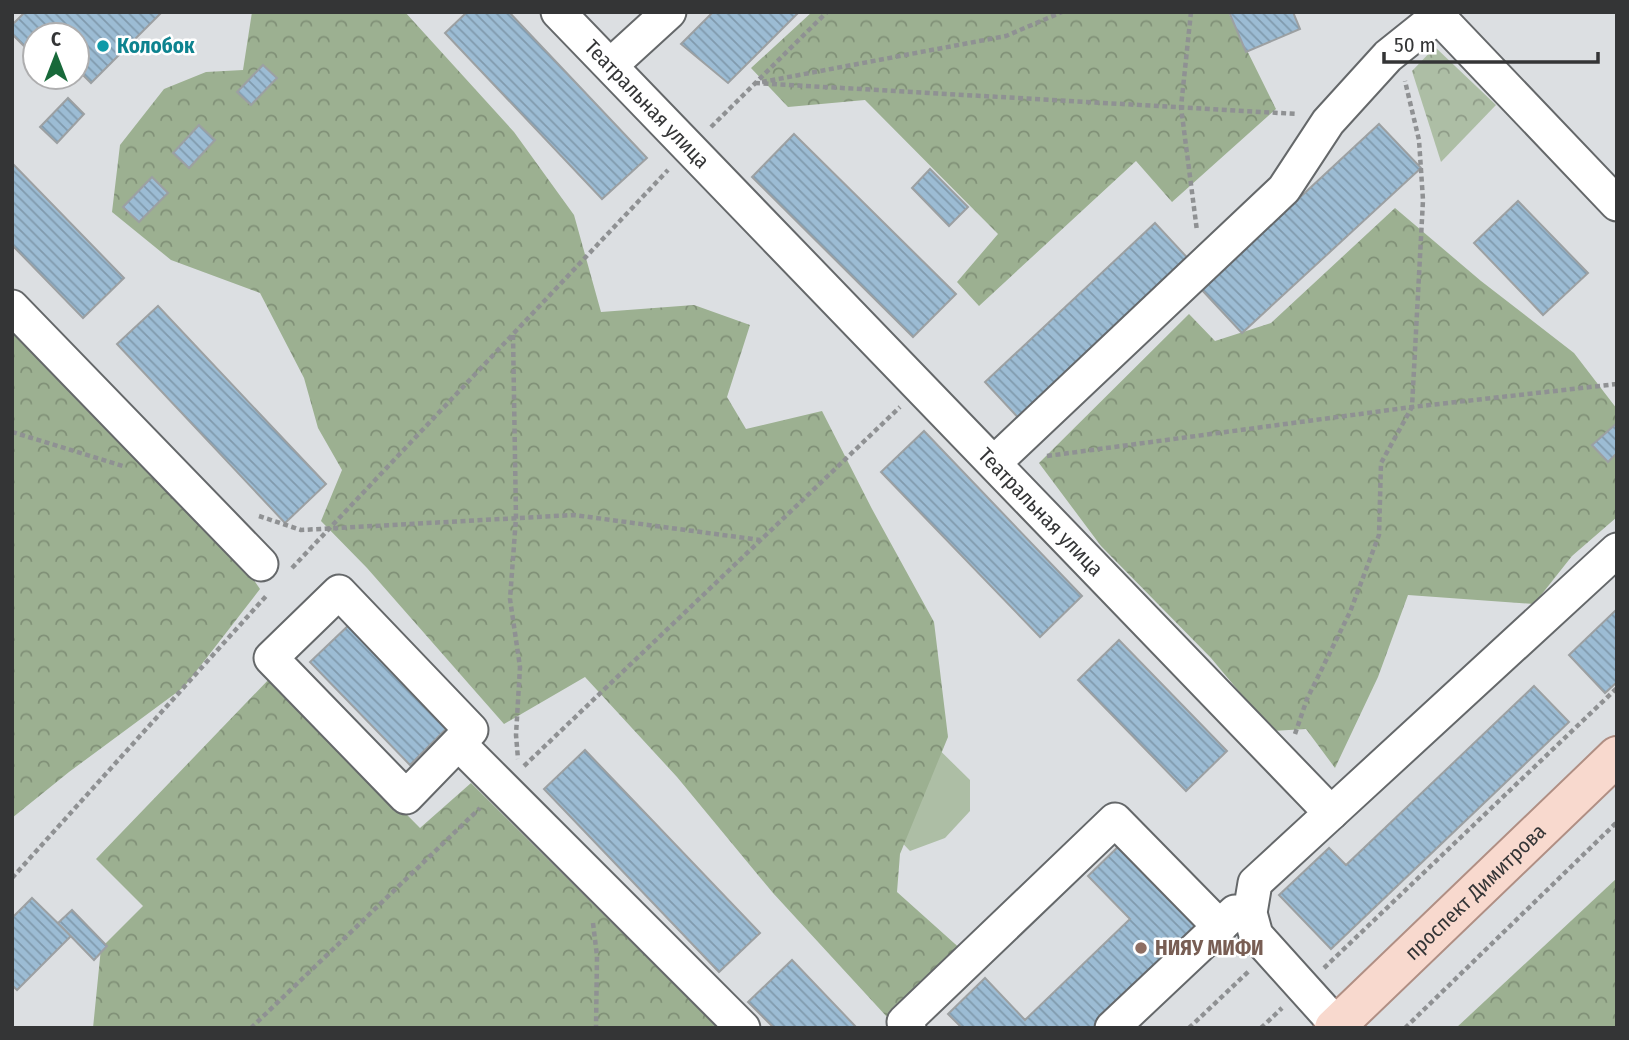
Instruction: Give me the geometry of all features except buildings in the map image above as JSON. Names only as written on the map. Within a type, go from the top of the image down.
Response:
[{"type":"main road","name":"проспект Димитрова","points":[[1336,1026],[1617,756]]},
{"type":"street","name":"Театральная улица","points":[[558,12],[1331,813]]},
{"type":"street","points":[[611,65],[669,12]]},
{"type":"street","points":[[994,463],[1284,189],[1333,116],[1388,56],[1436,14],[1617,204]]},
{"type":"street","points":[[12,307],[272,577]]},
{"type":"street","points":[[1336,1026],[1256,935],[1250,913],[1255,883],[1617,550]]},
{"type":"street","points":[[339,592],[471,730],[459,744],[406,797],[271,658],[339,592]]},
{"type":"street","points":[[459,744],[743,1028]]},
{"type":"street","points":[[909,1028],[904,1022],[1115,821],[1220,927]]},
{"type":"street","points":[[1112,1028],[1253,895]]},
{"type":"path","points":[[12,878],[272,577],[330,528],[690,147],[827,12]]},
{"type":"path","points":[[755,83],[1006,36],[1062,12]]},
{"type":"path","points":[[1191,12],[1181,107],[1202,267]]},
{"type":"path","points":[[1284,765],[1307,699],[1350,612],[1379,536],[1381,463],[1412,407],[1423,200],[1419,140],[1400,46]]},
{"type":"path","points":[[755,83],[1333,116]]},
{"type":"path","points":[[513,334],[516,518],[510,599],[520,667],[516,735],[519,770],[921,387]]},
{"type":"path","points":[[994,463],[1412,407],[1617,384]]},
{"type":"path","points":[[12,432],[131,468]]},
{"type":"path","points":[[248,511],[302,530],[575,515],[761,540]]},
{"type":"path","points":[[1261,1028],[1617,688]]},
{"type":"path","points":[[251,1028],[501,787]]},
{"type":"path","points":[[1405,1028],[1617,822]]},
{"type":"path","points":[[587,873],[597,956],[596,1028]]},
{"type":"path","points":[[1189,1028],[1270,951]]},
{"type":"green space","points":[[252,12],[405,12],[514,132],[574,215],[601,312],[694,305],[750,325],[727,397],[746,429],[822,411],[934,622],[948,737],[900,854],[897,892],[964,952],[887,1017],[773,893],[677,777],[585,677],[504,724],[367,568],[321,521],[342,470],[318,428],[304,378],[260,293],[171,260],[112,212],[120,145],[164,89],[206,72],[243,70]]},
{"type":"green space","points":[[812,12],[1228,12],[1276,109],[1172,202],[1136,161],[979,306],[957,282],[998,234],[865,100],[788,107],[751,68]]},
{"type":"green space","points":[[1435,47],[1496,105],[1441,162],[1412,71]]},
{"type":"green space","points":[[1395,208],[1481,281],[1574,353],[1617,409],[1617,517],[1572,556],[1534,604],[1408,595],[1378,677],[1335,768],[1306,729],[1272,731],[1211,658],[1101,546],[1039,463],[1189,314],[1215,341],[1271,323]]},
{"type":"green space","points":[[12,317],[198,499],[260,589],[184,687],[12,818]]},
{"type":"green space","points":[[858,670],[970,780],[970,811],[945,838],[910,851],[793,728]]},
{"type":"green space","points":[[271,677],[420,828],[471,783],[718,1028],[93,1028],[101,948],[143,906],[96,859]]},
{"type":"green space","points":[[1617,878],[1617,1028],[1456,1028]]},
{"type":"place","name":"Колобок","points":[[103,46]]},
{"type":"place","name":"НИЯУ МИФИ","points":[[1141,948]]}]
